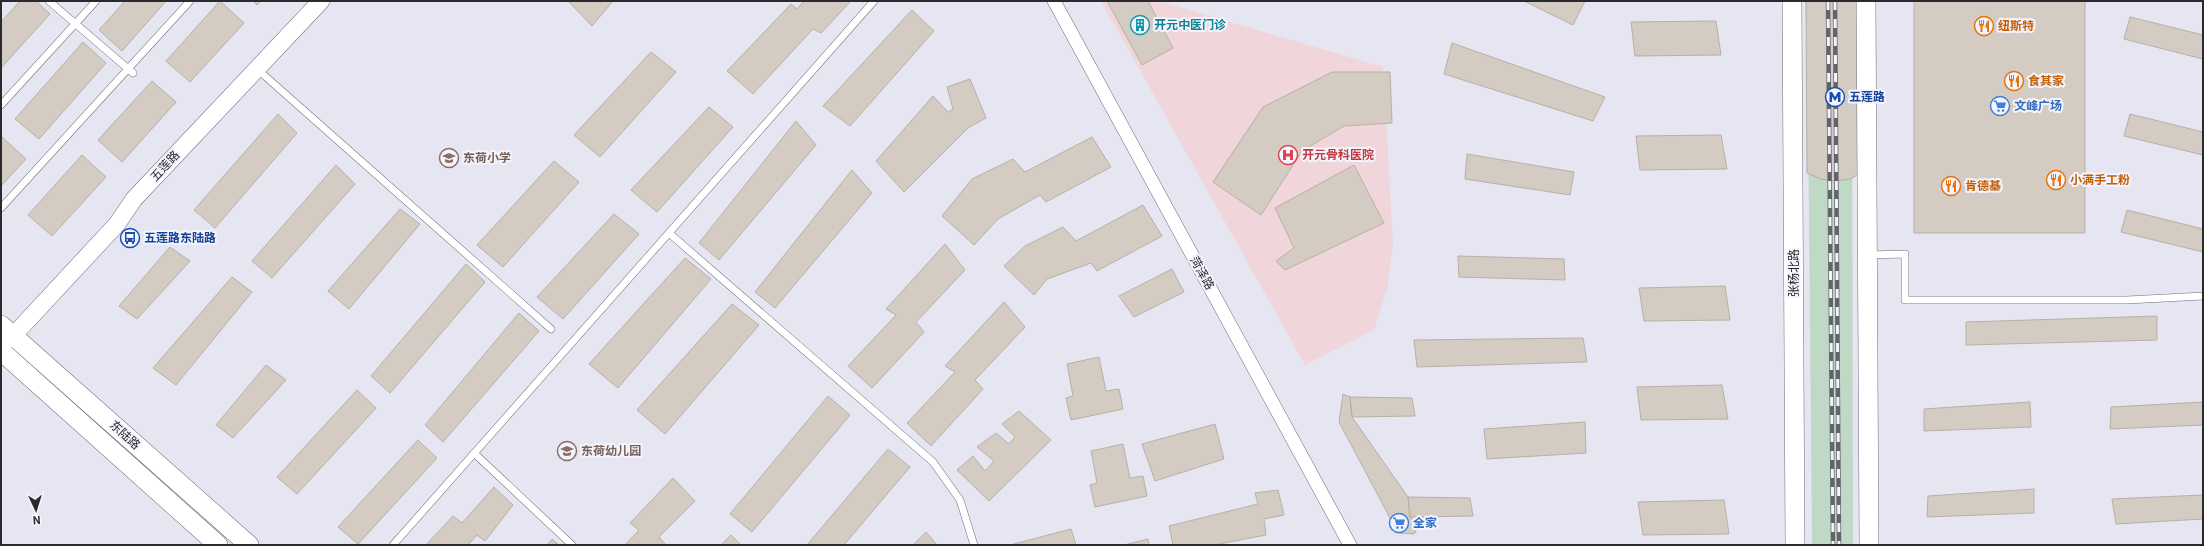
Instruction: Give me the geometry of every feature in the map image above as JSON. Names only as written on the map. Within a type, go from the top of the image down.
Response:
[{"type":"main road","name":"张杨北路","points":[[1792,1],[1795,545]]},
{"type":"main road","points":[[1866,1],[1869,545]]},
{"type":"main road","name":"东陆路","points":[[4,347],[218,545]]},
{"type":"main road","name":"东陆路","points":[[4,347],[249,545]]},
{"type":"street","name":"五莲路","points":[[4,347],[117,224],[134,199],[321,1]]},
{"type":"street","name":"菏泽路","points":[[1054,1],[1350,545]]},
{"type":"lane","points":[[49,1],[131,71]]},
{"type":"lane","points":[[1,105],[96,1]]},
{"type":"lane","points":[[1,208],[131,71],[190,1]]},
{"type":"lane","points":[[393,545],[669,233],[795,87],[874,1]]},
{"type":"lane","points":[[257,69],[551,329]]},
{"type":"lane","points":[[669,233],[933,462],[960,500],[974,545]]},
{"type":"lane","points":[[1868,255],[1905,254],[1905,300],[2127,300],[2203,296]]},
{"type":"lane","points":[[474,453],[572,545]]},
{"type":"shaded area","name":"开元骨科医院","points":[[1101,1],[1159,1],[1383,67],[1393,243],[1387,289],[1374,330],[1305,365]]},
{"type":"green space","points":[[1807,1],[1852,1],[1853,545],[1812,545]]},
{"type":"building","points":[[20,1],[36,1],[50,14],[1,68],[1,22]]},
{"type":"building","points":[[125,1],[166,1],[122,51],[99,30]]},
{"type":"building","points":[[220,1],[244,23],[190,82],[166,61]]},
{"type":"building","points":[[253,1],[261,1],[257,5]]},
{"type":"building","points":[[613,1],[592,26],[569,2]]},
{"type":"building","points":[[804,1],[851,1],[821,33],[813,29],[753,94],[727,71],[791,4],[797,9]]},
{"type":"building","name":"开元中医门诊","points":[[1107,1],[1148,1],[1173,48],[1142,65]]},
{"type":"building","points":[[1524,1],[1585,1],[1573,25]]},
{"type":"building","name":"五莲路","points":[[1806,1],[1862,1],[1863,172],[1850,179],[1835,181],[1821,179],[1807,173]]},
{"type":"building","name":"文峰广场","points":[[1914,1],[2085,1],[2085,233],[1914,233]]},
{"type":"building","points":[[912,10],[934,31],[850,126],[823,106]]},
{"type":"building","points":[[2130,17],[2203,35],[2203,59],[2124,39]]},
{"type":"building","points":[[1716,21],[1721,55],[1635,56],[1631,22]]},
{"type":"building","points":[[83,42],[106,63],[39,139],[15,119]]},
{"type":"building","points":[[1452,43],[1605,97],[1593,121],[1444,74]]},
{"type":"building","points":[[651,52],[676,72],[600,157],[574,135]]},
{"type":"building","points":[[1332,72],[1390,72],[1392,123],[1344,126],[1302,151],[1261,215],[1213,182],[1263,107]]},
{"type":"building","points":[[970,79],[986,118],[968,128],[904,192],[876,161],[933,96],[948,112],[953,109],[947,87]]},
{"type":"building","points":[[152,81],[176,102],[122,162],[98,140]]},
{"type":"building","points":[[709,107],[733,127],[657,212],[631,190]]},
{"type":"building","points":[[278,114],[297,133],[215,228],[194,210]]},
{"type":"building","points":[[2130,114],[2203,132],[2203,155],[2124,136]]},
{"type":"building","points":[[796,121],[816,145],[719,260],[699,243]]},
{"type":"building","points":[[1721,135],[1727,169],[1640,170],[1636,136]]},
{"type":"building","points":[[2,137],[26,159],[1,186],[1,139]]},
{"type":"building","points":[[1092,137],[1111,167],[1046,202],[1040,195],[998,219],[974,245],[942,216],[972,179],[1013,159],[1025,172]]},
{"type":"building","points":[[1467,154],[1574,172],[1570,195],[1465,179]]},
{"type":"building","points":[[82,155],[106,177],[52,236],[28,215]]},
{"type":"building","points":[[554,161],[579,182],[503,267],[477,245]]},
{"type":"building","points":[[336,165],[355,184],[272,278],[252,261]]},
{"type":"building","points":[[1354,165],[1384,223],[1285,270],[1276,261],[1294,248],[1275,208]]},
{"type":"building","points":[[852,170],[872,193],[775,308],[755,292]]},
{"type":"building","points":[[1143,205],[1162,236],[1097,271],[1091,263],[1047,279],[1034,295],[1004,266],[1025,246],[1063,227],[1076,241]]},
{"type":"building","points":[[400,209],[420,224],[349,309],[328,291]]},
{"type":"building","points":[[2127,210],[2203,229],[2203,252],[2121,232]]},
{"type":"building","points":[[614,214],[639,234],[563,319],[537,297]]},
{"type":"building","points":[[945,244],[965,270],[916,322],[924,332],[872,388],[848,366],[896,315],[886,309]]},
{"type":"building","points":[[170,247],[190,261],[137,319],[119,306]]},
{"type":"building","points":[[1458,256],[1564,259],[1565,280],[1459,277]]},
{"type":"building","points":[[685,258],[711,279],[618,388],[589,364]]},
{"type":"building","points":[[466,264],[485,282],[390,393],[371,376]]},
{"type":"building","points":[[1172,269],[1184,292],[1134,317],[1119,296]]},
{"type":"building","points":[[232,277],[252,292],[176,385],[153,368]]},
{"type":"building","points":[[1725,286],[1730,320],[1644,321],[1639,288]]},
{"type":"building","points":[[1004,302],[1025,327],[975,380],[983,389],[931,446],[907,423],[955,372],[945,366]]},
{"type":"building","points":[[732,304],[759,325],[665,434],[637,410]]},
{"type":"building","points":[[519,313],[539,331],[443,442],[425,425]]},
{"type":"building","points":[[2157,316],[2157,340],[1966,345],[1966,322]]},
{"type":"building","points":[[1583,338],[1587,362],[1417,367],[1414,340]]},
{"type":"building","points":[[1099,357],[1106,391],[1119,389],[1123,409],[1071,420],[1066,398],[1073,396],[1067,364]]},
{"type":"building","points":[[266,365],[286,380],[233,438],[216,425]]},
{"type":"building","points":[[1722,385],[1728,419],[1641,420],[1637,387]]},
{"type":"building","points":[[357,390],[376,408],[297,494],[277,477]]},
{"type":"building","points":[[1343,394],[1350,397],[1352,417],[1408,497],[1410,517],[1420,524],[1414,534],[1398,533],[1339,422]]},
{"type":"building","points":[[828,396],[850,415],[752,532],[730,514]]},
{"type":"building","points":[[1350,397],[1412,398],[1415,416],[1352,417]]},
{"type":"building","points":[[2030,402],[2031,427],[1924,431],[1924,409]]},
{"type":"building","points":[[2203,402],[2203,425],[2110,429],[2111,407]]},
{"type":"building","points":[[1019,411],[1051,440],[989,501],[957,470],[973,456],[985,471],[994,461],[977,447],[996,433],[1009,444],[1015,437],[1002,424]]},
{"type":"building","points":[[1585,422],[1586,453],[1487,459],[1484,429]]},
{"type":"building","points":[[1215,424],[1224,459],[1155,481],[1142,444]]},
{"type":"building","points":[[418,440],[437,458],[358,544],[338,527]]},
{"type":"building","points":[[1123,444],[1130,478],[1143,476],[1147,496],[1095,507],[1090,485],[1097,483],[1091,451]]},
{"type":"building","points":[[888,449],[910,467],[844,545],[807,545]]},
{"type":"building","points":[[673,478],[695,501],[659,537],[666,545],[625,545],[639,530],[630,523]]},
{"type":"building","points":[[494,487],[513,505],[485,541],[477,535],[468,545],[426,545],[453,516],[462,523]]},
{"type":"building","points":[[2034,489],[2034,513],[1927,517],[1928,496]]},
{"type":"building","points":[[1278,490],[1284,515],[1264,519],[1266,535],[1214,545],[1173,545],[1169,526],[1258,504],[1255,493]]},
{"type":"building","points":[[2203,495],[2203,519],[2116,524],[2112,499]]},
{"type":"building","points":[[1408,497],[1470,498],[1473,516],[1410,517]]},
{"type":"building","points":[[1724,500],[1729,534],[1643,535],[1638,502]]},
{"type":"building","points":[[1071,529],[1076,545],[1010,545]]},
{"type":"building","points":[[926,532],[937,545],[913,545]]},
{"type":"building","points":[[731,535],[741,545],[721,545]]},
{"type":"building","points":[[552,539],[559,545],[547,545]]},
{"type":"building","points":[[1148,539],[1149,545],[1124,545]]},
{"type":"railway","points":[[1828,1],[1833,545]]},
{"type":"railway","points":[[1835,1],[1839,545]]},
{"type":"place","name":"开元中医门诊","points":[[1140,25]]},
{"type":"place","name":"纽斯特","points":[[1984,26]]},
{"type":"place","name":"食其家","points":[[2014,81]]},
{"type":"place","name":"五莲路","points":[[1835,97]]},
{"type":"place","name":"文峰广场","points":[[2000,106]]},
{"type":"place","name":"开元骨科医院","points":[[1288,155]]},
{"type":"place","name":"东荷小学","points":[[449,158]]},
{"type":"place","name":"小满手工粉","points":[[2056,180]]},
{"type":"place","name":"肯德基","points":[[1951,186]]},
{"type":"place","name":"五莲路东陆路","points":[[130,238]]},
{"type":"place","name":"东荷幼儿园","points":[[567,451]]},
{"type":"place","name":"全家","points":[[1399,523]]}]
